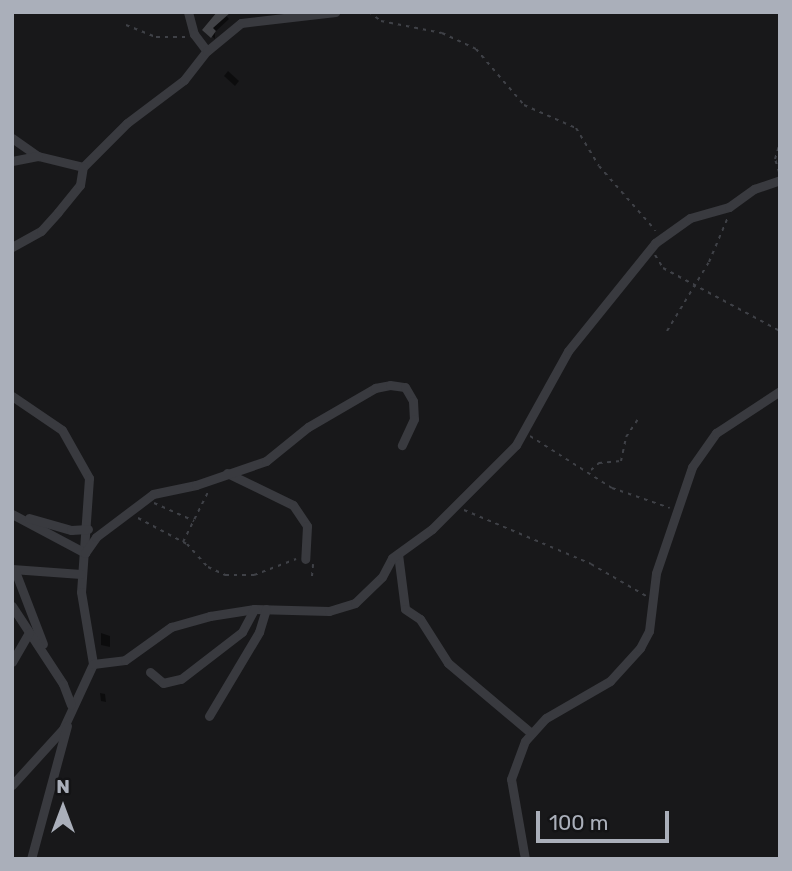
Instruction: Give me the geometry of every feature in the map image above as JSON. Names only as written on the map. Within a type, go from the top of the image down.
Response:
[{"type":"street","points":[[188,12],[194,34],[207,51]]},
{"type":"street","points":[[12,247],[41,230],[58,212],[80,185],[83,167],[127,123],[184,80],[207,51],[245,21],[335,12]]},
{"type":"street","points":[[12,138],[37,156],[83,167]]},
{"type":"street","points":[[12,161],[37,156]]},
{"type":"street","points":[[93,664],[125,660],[179,623],[254,609],[342,609],[377,583],[398,554],[455,506],[523,432],[568,351],[661,237],[690,218],[735,204],[754,189],[780,180]]},
{"type":"street","points":[[85,552],[96,537],[159,491],[215,478],[266,461],[308,427],[375,388],[390,385],[405,387],[413,401],[414,419],[402,445]]},
{"type":"street","points":[[525,859],[511,771],[531,733],[559,709],[610,681],[649,631],[652,600],[675,509],[692,467],[716,433],[780,391]]},
{"type":"street","points":[[12,396],[62,430],[70,440],[90,483],[88,528],[81,574],[81,605],[93,664],[71,705],[30,859]]},
{"type":"street","points":[[227,473],[293,505],[307,526],[305,559]]},
{"type":"street","points":[[13,514],[71,530],[88,528]]},
{"type":"street","points":[[13,514],[85,552]]},
{"type":"street","points":[[398,554],[405,609],[420,619],[448,663],[531,733]]},
{"type":"street","points":[[71,705],[46,657],[14,570],[81,574]]},
{"type":"street","points":[[12,606],[46,657]]},
{"type":"street","points":[[150,673],[163,683],[181,679],[242,632],[254,609]]},
{"type":"street","points":[[209,716],[259,632],[266,609]]},
{"type":"street","points":[[12,662],[29,633]]},
{"type":"street","points":[[12,785],[67,722]]},
{"type":"path","points":[[369,12],[381,21],[442,33],[476,49],[524,105],[576,128],[605,175],[661,237]]},
{"type":"path","points":[[126,25],[156,37],[178,39],[194,34]]},
{"type":"path","points":[[780,143],[775,159],[780,175]]},
{"type":"path","points":[[667,331],[735,204]]},
{"type":"path","points":[[653,247],[663,268],[780,331]]},
{"type":"path","points":[[590,471],[599,463],[621,461],[626,437],[639,418]]},
{"type":"path","points":[[523,432],[624,494],[675,509]]},
{"type":"path","points":[[183,542],[215,478]]},
{"type":"path","points":[[146,499],[195,522]]},
{"type":"path","points":[[455,506],[591,564],[652,600]]},
{"type":"path","points":[[127,514],[183,542],[216,572],[237,577],[305,559],[313,563],[313,576]]},
{"type":"building","points":[[217,12],[231,12],[213,28],[216,31],[211,38],[202,30]]}]
